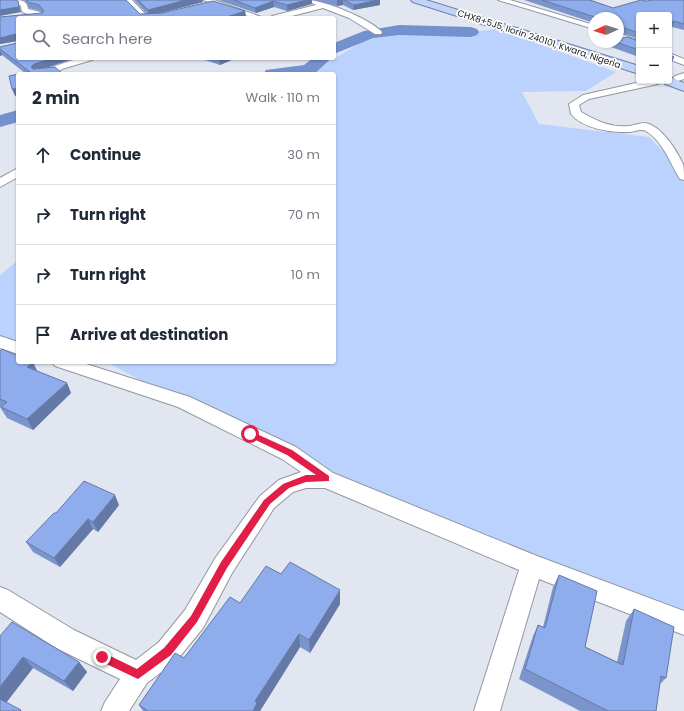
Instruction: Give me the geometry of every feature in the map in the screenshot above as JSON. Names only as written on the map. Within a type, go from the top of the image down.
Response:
[{"type":"main road","name":"CHX8+5J5, Ilorin 240101, Kwara, Nigeria","points":[[416,0],[636,69]]},
{"type":"main road","name":"CHX8+5J5, Ilorin 240101, Kwara, Nigeria","points":[[433,0],[636,64]]},
{"type":"street","points":[[17,0],[24,5],[26,10],[39,16]]},
{"type":"street","points":[[128,0],[143,16]]},
{"type":"street","points":[[311,0],[323,6],[352,16],[378,32]]},
{"type":"street","points":[[502,0],[588,25]]},
{"type":"street","points":[[200,6],[210,1],[254,16]]},
{"type":"street","points":[[283,16],[323,6]]},
{"type":"street","points":[[22,16],[39,16]]},
{"type":"street","points":[[624,38],[636,43]]},
{"type":"street","points":[[672,57],[684,62]]},
{"type":"street","points":[[49,72],[59,67],[82,60]]},
{"type":"street","points":[[644,84],[586,97],[574,104],[576,114],[596,125],[613,129],[630,129],[644,126],[650,129],[662,138],[684,176]]},
{"type":"street","points":[[0,183],[16,173]]},
{"type":"street","points":[[0,342],[16,347]]},
{"type":"street","points":[[67,364],[184,402],[289,453],[326,478],[532,565],[684,623]]},
{"type":"street","points":[[114,711],[138,674],[168,651],[194,619],[224,565],[267,502],[286,486],[306,479],[326,478]]},
{"type":"street","points":[[487,711],[532,565]]},
{"type":"street","points":[[0,598],[65,639],[138,674]]},
{"type":"shaded area","points":[[498,29],[616,72],[586,91],[522,92],[539,124],[649,137],[684,172],[684,621],[326,479],[110,364],[336,364],[336,72],[312,72],[332,60],[336,60],[336,58],[378,32],[471,32]]},
{"type":"shaded area","points":[[16,262],[16,341],[0,337],[0,275]]},
{"type":"building","points":[[0,0],[16,0],[18,1],[19,7],[0,10]]},
{"type":"building","points":[[27,0],[126,0],[140,14],[162,13],[213,1],[245,11],[230,16],[16,16],[16,34],[0,38],[0,17],[42,13],[44,11],[39,5],[27,2]]},
{"type":"building","points":[[138,0],[186,0],[148,10]]},
{"type":"building","points":[[234,0],[307,0],[287,5],[273,1],[255,8]]},
{"type":"building","points":[[344,0],[378,0],[354,5]]},
{"type":"building","points":[[542,0],[590,0],[613,8],[641,0],[684,0],[684,24],[674,21],[672,22],[672,12],[636,12],[636,32],[624,28],[624,12],[588,12],[588,15]]},
{"type":"building","points":[[627,37],[636,40],[636,49],[624,45],[624,38]]},
{"type":"building","points":[[16,43],[16,60],[47,60],[34,64],[31,67],[33,69],[55,67],[61,72],[30,72],[0,49],[0,47]]},
{"type":"building","points":[[16,74],[16,88],[12,89],[9,76]]},
{"type":"building","points":[[2,349],[16,355],[16,364],[31,364],[27,367],[67,383],[27,419],[1,407],[7,402],[0,399],[0,351]]},
{"type":"building","points":[[84,481],[115,495],[93,522],[88,519],[54,558],[26,542],[54,513],[56,513]]},
{"type":"building","points":[[290,562],[340,590],[309,640],[299,634],[255,701],[257,703],[253,711],[148,711],[139,705],[175,653],[184,658],[230,597],[240,603],[266,566],[281,574]]},
{"type":"building","points":[[559,575],[597,591],[585,647],[623,665],[634,609],[674,627],[666,678],[661,676],[656,711],[608,711],[525,669],[538,625],[545,628]]},
{"type":"building","points":[[12,622],[79,662],[64,681],[23,657],[0,687],[0,636]]},
{"type":"building","points":[[0,699],[21,710],[0,711]]},
{"type":"waterway","points":[[336,48],[370,34],[399,30],[471,32]]},
{"type":"waterway","points":[[290,72],[309,70],[321,60]]},
{"type":"waterway","points":[[0,121],[16,117]]},
{"type":"route","points":[[102,657],[138,674],[168,651],[194,619],[224,565],[267,502],[286,486],[306,479],[326,478],[289,453],[250,434]]}]
